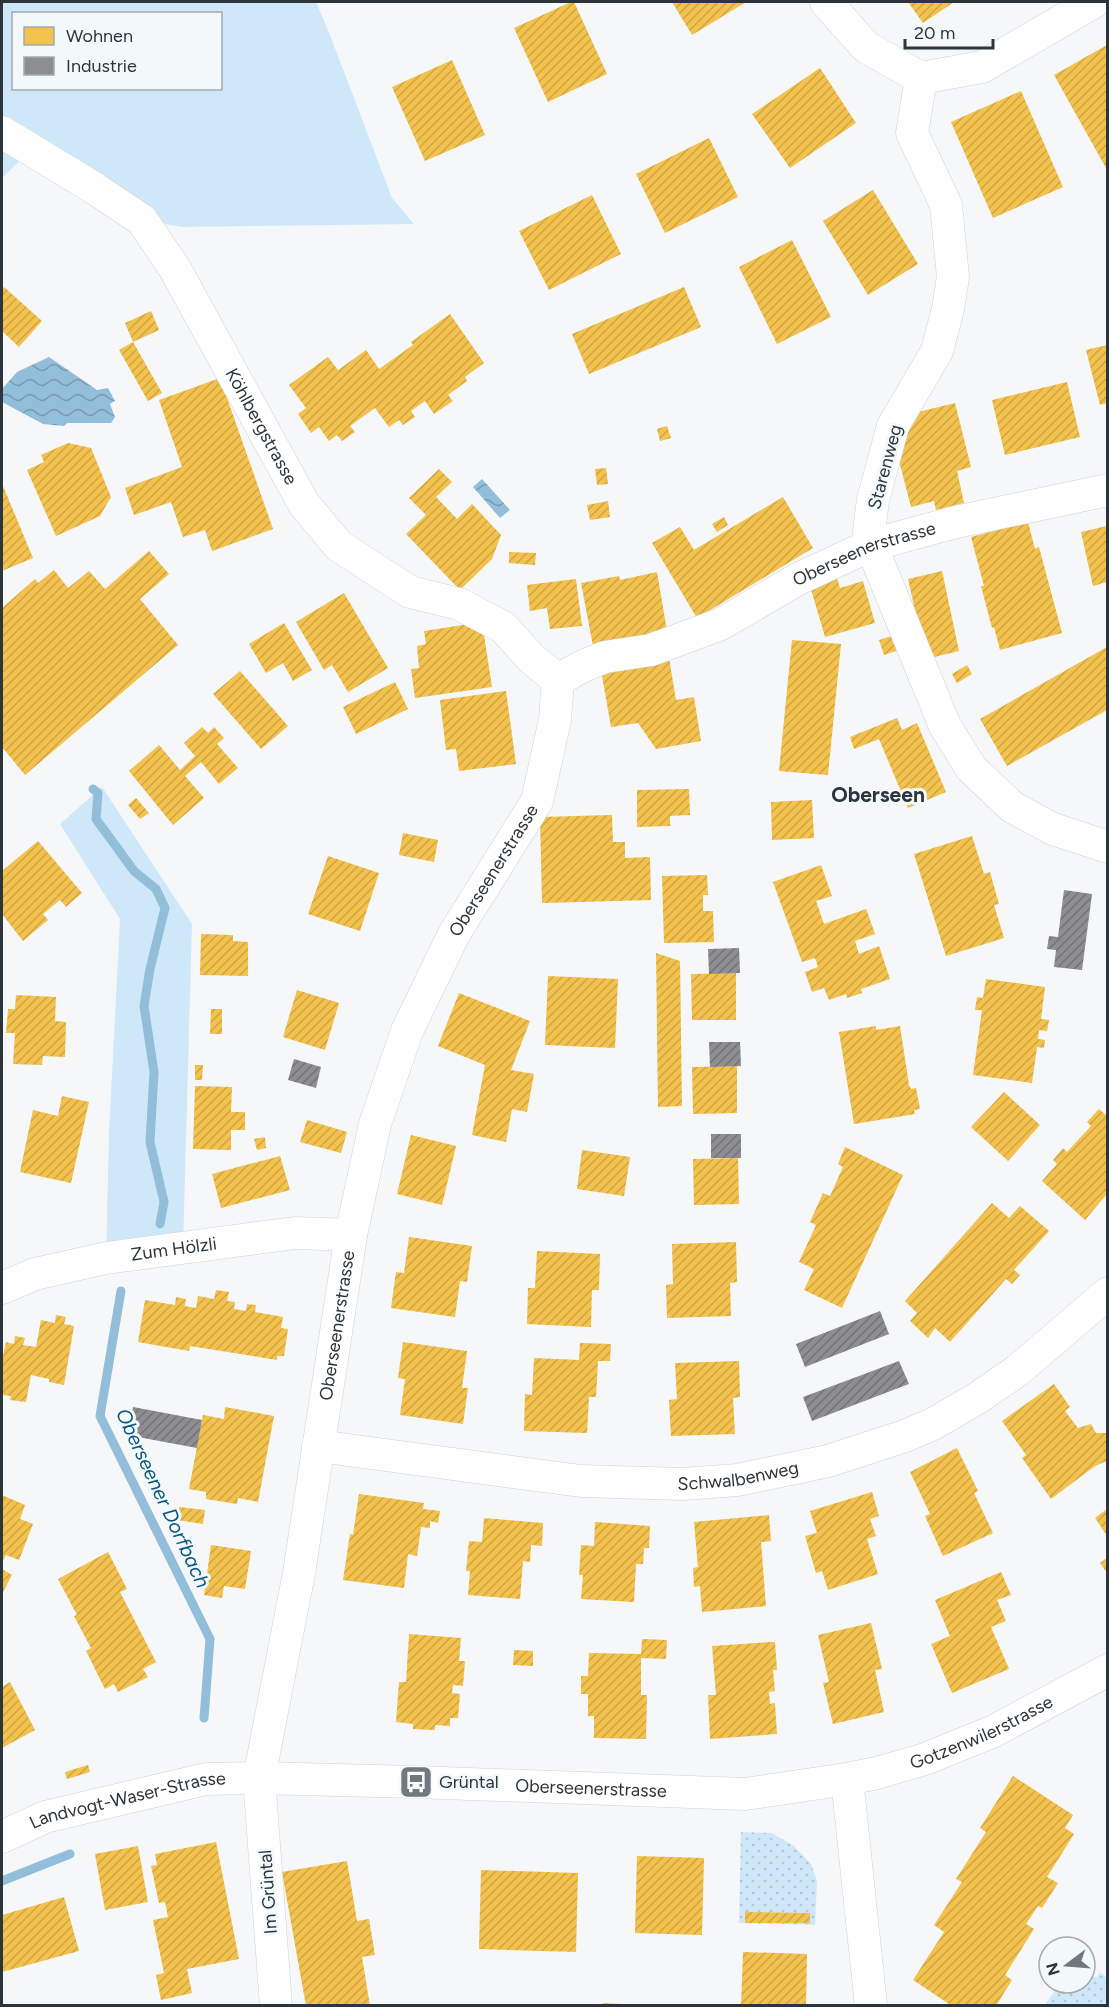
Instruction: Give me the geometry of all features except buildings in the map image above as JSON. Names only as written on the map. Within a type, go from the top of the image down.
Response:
[{"type":"street","points":[[826,2],[866,47],[921,78],[982,67],[1094,2]]},
{"type":"street","name":"Starenweg","points":[[921,78],[912,133],[946,205],[953,277],[948,309],[937,351],[893,426],[873,500],[869,531],[871,545],[945,726],[971,768],[1012,807],[1053,829],[1107,847]]},
{"type":"street","name":"Köhlbergstrasse","points":[[2,132],[142,220],[175,269],[304,504],[339,546],[410,592],[459,604],[503,627],[532,659],[558,680]]},
{"type":"street","name":"Oberseenerstrasse","points":[[847,1779],[745,1794],[259,1778],[299,1573],[351,1235],[375,1124],[407,1031],[454,934],[537,801],[555,720],[558,680],[605,657],[651,650],[721,624],[798,579],[871,545],[956,522],[1107,490]]},
{"type":"street","name":"Zum Hölzli","points":[[2,1288],[35,1274],[106,1258],[295,1233],[351,1235]]},
{"type":"street","name":"Schwalbenweg","points":[[318,1446],[581,1481],[683,1484],[737,1480],[769,1474],[828,1461],[905,1436],[933,1424],[976,1399],[1017,1371],[1107,1293]]},
{"type":"street","name":"Gotzenwilerstrasse","points":[[847,1779],[926,1759],[994,1731],[1107,1670]]},
{"type":"street","name":"Landvogt-Waser-Strasse","points":[[2,1837],[45,1817],[206,1779],[259,1778]]},
{"type":"street","name":"Im Grüntal","points":[[259,1778],[276,2006]]},
{"type":"street","points":[[847,1779],[871,2006]]},
{"type":"shaded area","points":[[2,2],[316,2],[392,198],[414,224],[182,227],[142,220],[32,149],[2,178]]},
{"type":"shaded area","points":[[102,787],[192,924],[183,1248],[106,1258],[109,1134],[120,919],[60,824]]},
{"type":"shaded area","points":[[741,1832],[772,1833],[794,1846],[811,1864],[817,1881],[815,1925],[739,1923]]},
{"type":"shaded area","points":[[1100,1972],[1107,1978],[1107,2005],[1045,2005],[1052,1995],[1097,1995],[1097,1976]]},
{"type":"water","points":[[49,357],[97,390],[108,388],[115,401],[110,404],[115,417],[111,423],[67,423],[64,426],[43,424],[2,402],[2,389],[17,372]]},
{"type":"water","points":[[482,479],[510,510],[500,518],[473,487]]},
{"type":"waterway","name":"Oberseener Dorfbach","points":[[93,789],[98,793],[96,819],[134,871],[156,889],[165,908],[150,969],[144,1006],[154,1072],[150,1142],[164,1202],[160,1224]]},
{"type":"waterway","name":"Oberseener Dorfbach","points":[[121,1291],[100,1416],[210,1639],[204,1718]]},
{"type":"waterway","name":"Oberseener Dorfbach","points":[[2,1881],[70,1854]]},
{"type":"place","name":"Grüntal","points":[[416,1782]]},
{"type":"district","name":"Oberseen","points":[[878,794]]}]
